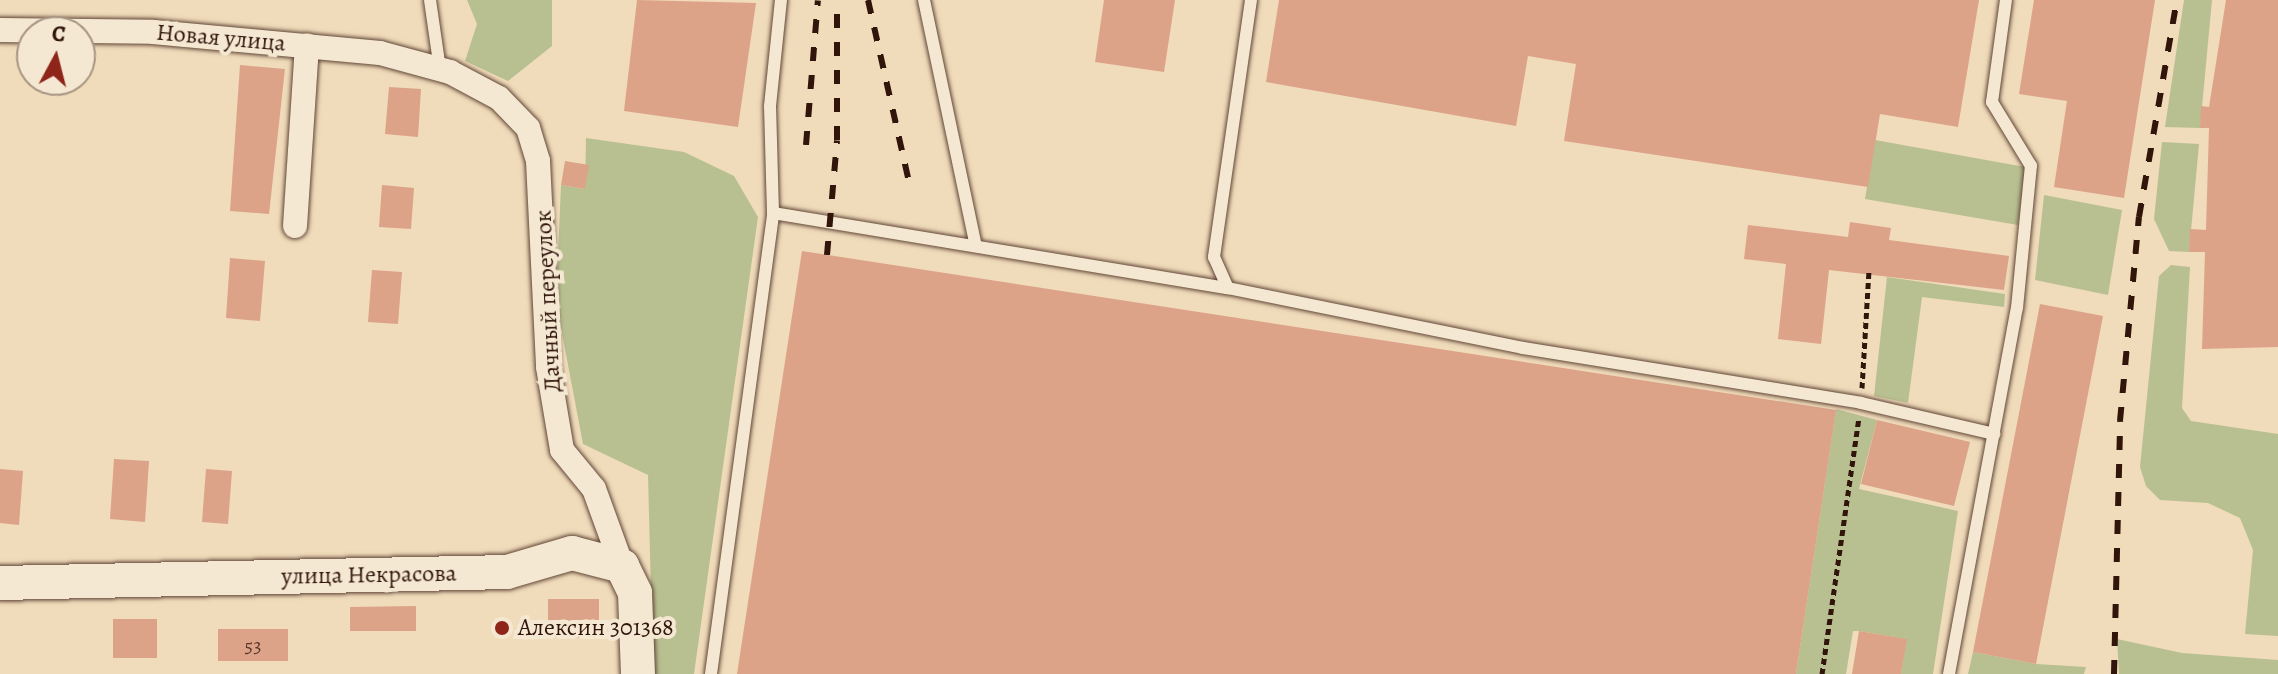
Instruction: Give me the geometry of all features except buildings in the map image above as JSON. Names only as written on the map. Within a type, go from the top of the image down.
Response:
[{"type":"main road","name":"улица Некрасова","points":[[0,583],[507,572],[572,553],[622,566]]},
{"type":"main road","points":[[622,566],[635,593],[638,674]]},
{"type":"street","name":"Новая улица","points":[[0,30],[153,32],[307,45],[380,53],[440,69]]},
{"type":"street","points":[[295,226],[307,45]]},
{"type":"street","name":"Дачный переулок","points":[[440,69],[499,98],[528,128],[543,197],[548,367],[562,450],[594,489],[622,566]]},
{"type":"lane","points":[[430,0],[440,69]]},
{"type":"lane","points":[[711,674],[773,213],[770,106],[781,0]]},
{"type":"lane","points":[[924,0],[976,246]]},
{"type":"lane","points":[[1228,288],[1214,257],[1251,0]]},
{"type":"lane","points":[[1949,674],[2019,294],[2031,166],[1992,102],[2006,0]]},
{"type":"lane","points":[[773,213],[1228,288],[1523,348],[1861,403],[1994,434]]},
{"type":"path","points":[[1822,674],[1861,403],[1869,271]]},
{"type":"green space","points":[[467,0],[552,0],[552,46],[508,81],[465,61],[477,24]]},
{"type":"green space","points":[[2184,0],[2212,0],[2200,128],[2165,127]]},
{"type":"green space","points":[[586,138],[684,152],[734,176],[758,217],[694,674],[653,674],[648,475],[583,444],[556,302],[561,185],[585,189]]},
{"type":"green space","points":[[1875,140],[2025,167],[2018,225],[1865,199]]},
{"type":"green space","points":[[2162,142],[2199,144],[2189,252],[2169,251],[2154,219]]},
{"type":"green space","points":[[2044,195],[2122,210],[2108,295],[2035,280]]},
{"type":"green space","points":[[2171,265],[2190,267],[2182,408],[2191,421],[2278,434],[2278,636],[2245,634],[2253,550],[2240,518],[2208,503],[2160,500],[2146,486],[2140,467],[2159,276]]},
{"type":"green space","points":[[1887,277],[2005,294],[2004,307],[1922,297],[1908,403],[1874,396]]},
{"type":"green space","points":[[1836,409],[1877,420],[1859,489],[1958,511],[1933,674],[1901,674],[1906,639],[1853,631],[1846,674],[1796,674]]},
{"type":"green space","points":[[2117,639],[2182,653],[2278,660],[2278,674],[2119,674]]},
{"type":"green space","points":[[1973,652],[2036,664],[2086,667],[2084,674],[1968,674]]},
{"type":"railway","points":[[806,145],[818,0]]},
{"type":"railway","points":[[827,255],[837,140],[837,0]]},
{"type":"railway","points":[[868,0],[910,187]]},
{"type":"railway","points":[[2114,674],[2120,421],[2139,217],[2177,0]]},
{"type":"place","name":"Алексин 301368","points":[[502,628]]}]
